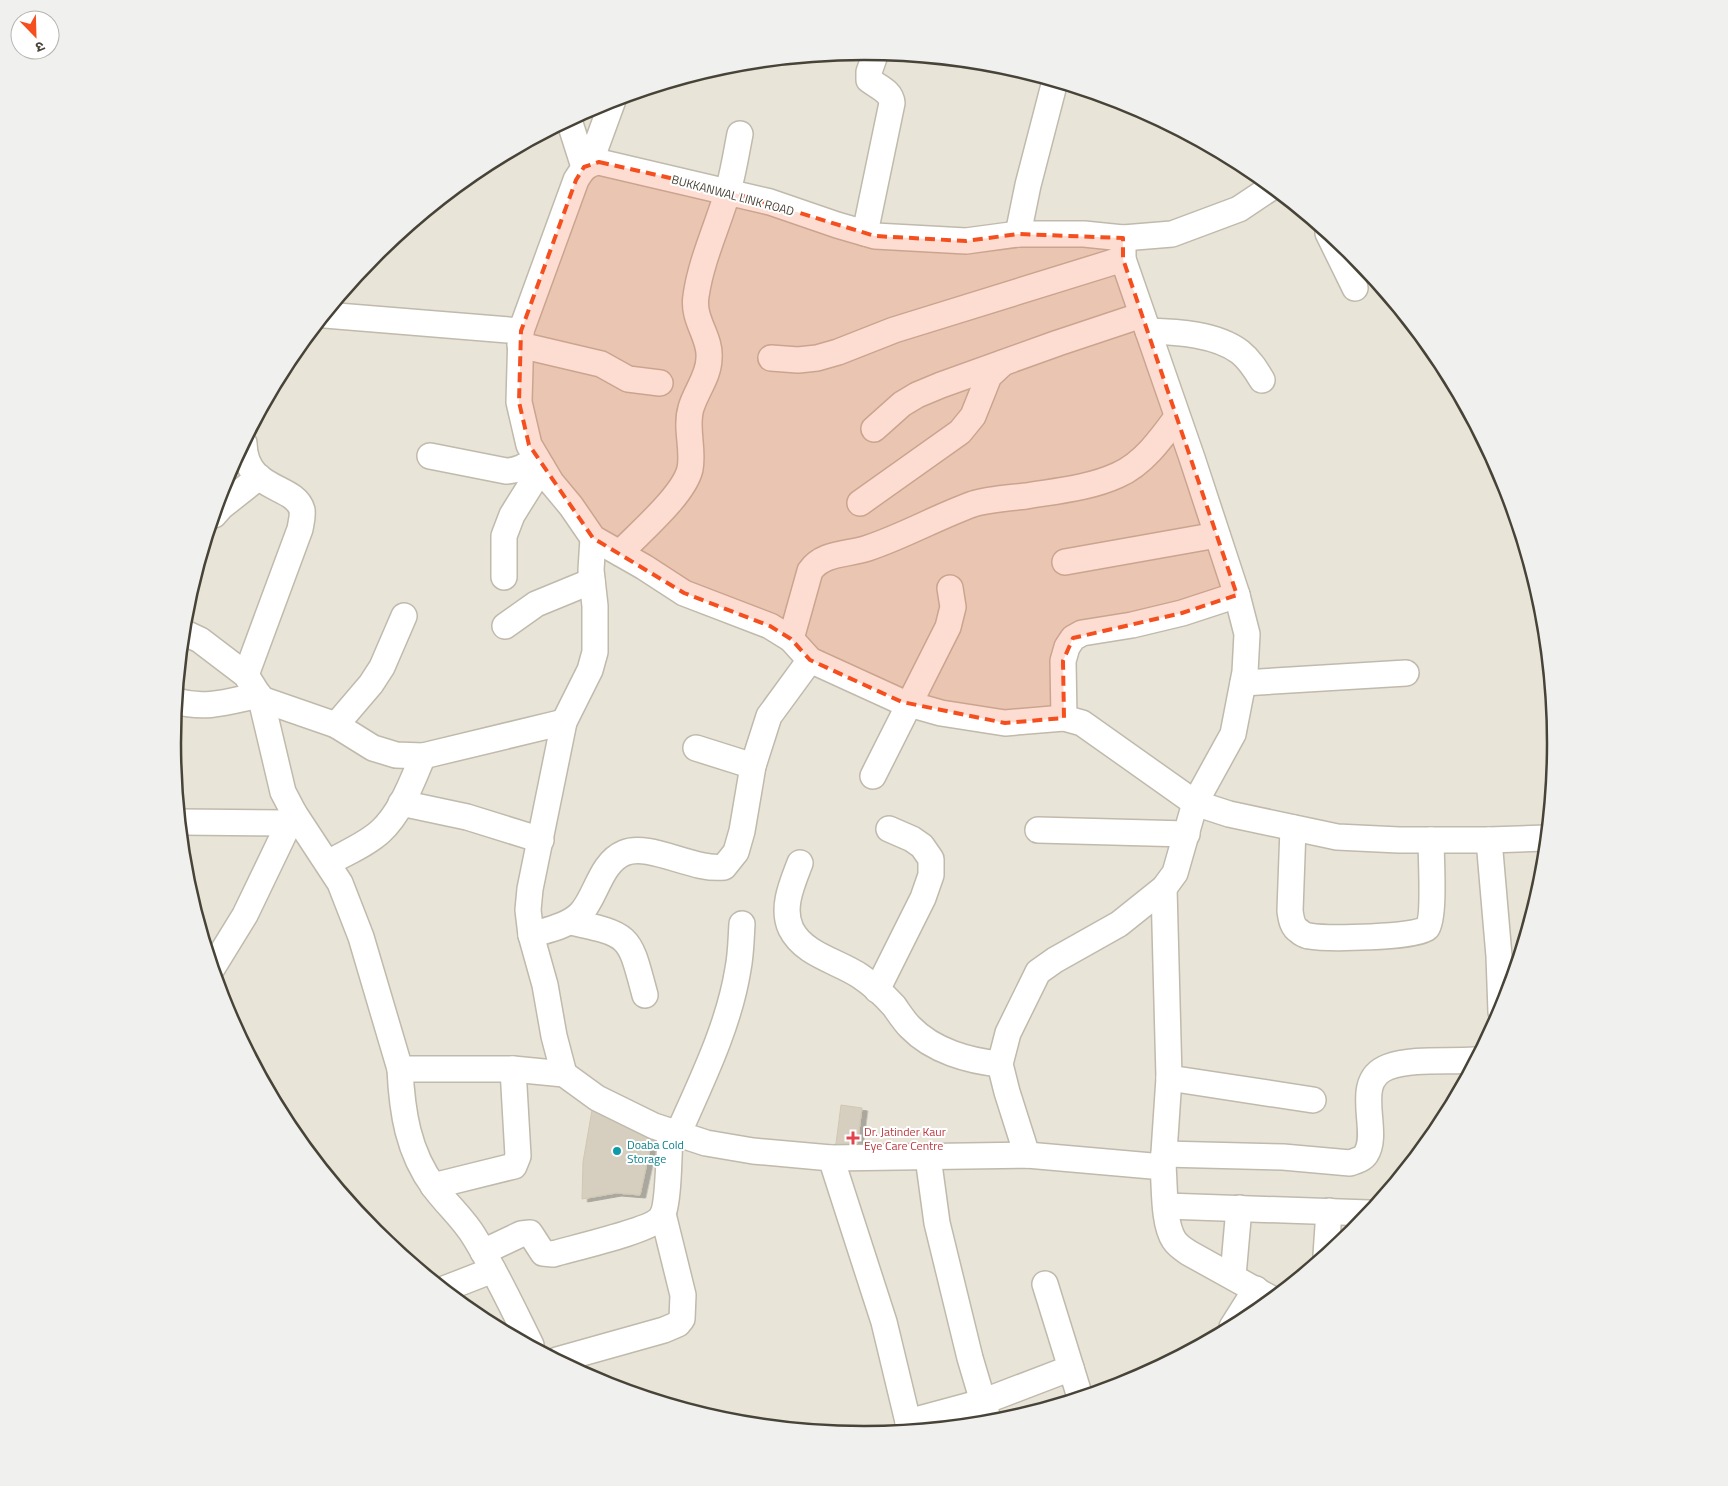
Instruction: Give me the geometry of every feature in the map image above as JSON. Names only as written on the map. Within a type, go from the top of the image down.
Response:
[{"type":"street","points":[[865,233],[892,103],[892,98],[888,93],[869,80],[869,72],[873,60]]},
{"type":"street","points":[[1018,234],[1053,87]]},
{"type":"street","points":[[609,110],[587,165],[576,180],[520,338],[519,402],[529,444],[551,482],[571,506],[593,538],[684,593],[770,626],[791,639],[810,660],[909,704],[940,713],[1005,723],[1064,718],[1082,723],[1195,803],[1228,814],[1337,837],[1431,840],[1540,838]]},
{"type":"street","points":[[571,126],[587,165]]},
{"type":"street","points":[[620,553],[676,495],[684,484],[690,469],[690,409],[710,358],[708,346],[696,314],[696,299],[699,282],[728,192],[740,134]]},
{"type":"street","name":"BUKKANWAL LINK ROAD","points":[[587,165],[599,162],[770,202],[875,236],[966,241],[1018,234],[1084,234],[1123,248],[1172,234],[1239,209],[1266,191]]},
{"type":"street","points":[[771,358],[798,360],[831,354],[1123,248],[1146,323],[1237,595],[1247,634],[1246,672],[1233,734],[1195,803],[1175,873],[1164,888],[1119,924],[1055,960],[1038,972],[1008,1032],[1000,1064],[1027,1155]]},
{"type":"street","points":[[1340,253],[1355,288]]},
{"type":"street","points":[[331,316],[520,338],[601,364],[628,379],[660,383]]},
{"type":"street","points":[[874,429],[902,404],[917,395],[941,385],[1003,363],[1146,323],[1225,344],[1240,352],[1252,364],[1262,380]]},
{"type":"street","points":[[860,503],[960,432],[973,416],[989,376],[1003,363]]},
{"type":"street","points":[[791,639],[810,571],[816,562],[892,540],[975,504],[1092,484],[1119,475],[1138,462],[1159,442],[1177,417]]},
{"type":"street","points":[[430,456],[506,471],[513,471],[540,463]]},
{"type":"street","points":[[244,457],[251,471],[268,484],[291,496],[298,502],[302,510],[300,529],[256,690],[283,792],[292,818],[328,863],[340,883],[362,937],[400,1069],[402,1105],[414,1154],[433,1186],[474,1236],[505,1290],[527,1337]]},
{"type":"street","points":[[504,577],[503,554],[506,529],[512,514],[540,463]]},
{"type":"street","points":[[224,504],[259,477]]},
{"type":"street","points":[[1065,562],[1217,535]]},
{"type":"street","points":[[564,1074],[554,1036],[546,985],[531,935],[528,910],[530,889],[564,722],[590,670],[595,652],[596,634],[592,581],[593,538]]},
{"type":"street","points":[[505,626],[536,604],[592,581]]},
{"type":"street","points":[[873,776],[952,616],[953,607],[950,588]]},
{"type":"street","points":[[1064,718],[1063,661],[1067,646],[1073,638],[1082,633],[1182,614],[1237,595]]},
{"type":"street","points":[[336,725],[371,684],[382,667],[404,616]]},
{"type":"street","points":[[190,635],[200,640],[256,690],[336,725],[373,748],[396,755],[422,756],[564,722]]},
{"type":"street","points":[[531,935],[572,922],[581,913],[607,867],[624,852],[651,851],[701,866],[724,867],[736,852],[742,831],[753,766],[769,716],[810,660]]},
{"type":"street","points":[[1243,683],[1406,673]]},
{"type":"street","points":[[182,703],[193,706],[204,706],[256,690]]},
{"type":"street","points":[[696,748],[753,766]]},
{"type":"street","points":[[328,863],[367,842],[381,831],[394,815],[422,756]]},
{"type":"street","points":[[401,802],[467,818],[541,840]]},
{"type":"street","points":[[186,822],[292,818]]},
{"type":"street","points":[[216,961],[245,915],[292,818]]},
{"type":"street","points":[[1293,828],[1291,916],[1295,928],[1308,936],[1369,937],[1422,932],[1426,928],[1431,915],[1431,840]]},
{"type":"street","points":[[877,990],[923,898],[931,876],[931,859],[922,846],[912,839],[889,829]]},
{"type":"street","points":[[1038,830],[1186,834]]},
{"type":"street","points":[[1489,840],[1500,991]]},
{"type":"street","points":[[800,863],[790,890],[788,902],[788,917],[791,929],[797,939],[806,947],[859,975],[893,1005],[911,1028],[929,1041],[954,1054],[978,1062],[1000,1064]]},
{"type":"street","points":[[1164,888],[1170,1078],[1164,1161],[1169,1229],[1180,1247],[1264,1294]]},
{"type":"street","points":[[572,922],[605,929],[620,936],[628,943],[634,956],[645,995]]},
{"type":"street","points":[[449,1286],[488,1261],[521,1234],[530,1233],[534,1236],[543,1253],[553,1254],[644,1227],[658,1221],[663,1214],[666,1201],[674,1132],[710,1061],[731,1000],[738,969],[742,924]]},
{"type":"street","points":[[400,1069],[514,1069],[564,1074],[597,1098],[654,1126],[706,1143],[744,1150],[831,1158],[1027,1155],[1164,1161],[1282,1157],[1350,1163],[1359,1160],[1367,1153],[1370,1139],[1368,1097],[1370,1082],[1378,1073],[1387,1067],[1407,1063],[1468,1060]]},
{"type":"street","points":[[433,1186],[514,1166],[518,1156],[514,1069]]},
{"type":"street","points":[[1170,1078],[1313,1100]]},
{"type":"street","points":[[928,1157],[937,1223],[967,1349],[986,1412]]},
{"type":"street","points":[[831,1158],[884,1322],[909,1425]]},
{"type":"street","points":[[1166,1206],[1360,1213]]},
{"type":"street","points":[[1233,1276],[1239,1208]]},
{"type":"street","points":[[1327,1245],[1329,1211]]},
{"type":"street","points":[[566,1358],[664,1330],[678,1324],[682,1319],[683,1295],[663,1214]]},
{"type":"street","points":[[1045,1284],[1078,1392]]},
{"type":"street","points":[[924,1423],[986,1412],[1071,1368]]},
{"type":"highlighted area","points":[[599,162],[728,191],[875,236],[966,241],[1018,234],[1123,238],[1123,259],[1237,595],[1182,613],[1073,638],[1063,661],[1064,718],[1005,723],[902,702],[810,660],[791,639],[770,626],[684,593],[593,538],[529,445],[519,402],[521,331],[576,180],[584,167]]},
{"type":"shaded area","points":[[819,61],[909,61],[953,66],[1041,83],[1084,96],[1166,130],[1206,152],[1280,201],[1314,229],[1378,293],[1406,327],[1432,364],[1477,441],[1511,523],[1524,566],[1534,610],[1546,698],[1546,788],[1541,832],[1524,920],[1511,963],[1477,1045],[1455,1084],[1432,1122],[1406,1159],[1378,1193],[1314,1257],[1280,1285],[1243,1311],[1166,1356],[1084,1390],[1041,1403],[997,1413],[909,1425],[819,1425],[775,1420],[687,1403],[644,1390],[562,1356],[522,1334],[448,1285],[414,1257],[350,1193],[322,1159],[296,1122],[251,1045],[217,963],[204,920],[194,876],[182,788],[182,698],[187,654],[204,566],[217,523],[251,441],[273,401],[322,327],[350,293],[414,229],[448,201],[485,175],[562,130],[644,96],[687,83],[731,73]]},
{"type":"building","points":[[841,1105],[862,1108],[856,1154],[835,1151]]},
{"type":"building","name":"Doaba Cold Storage","points":[[592,1110],[652,1140],[640,1195],[616,1193],[582,1199],[583,1162]]},
{"type":"place","name":"Dr. Jatinder Kaur Eye Care Centre","points":[[853,1138]]},
{"type":"place","name":"Doaba Cold Storage","points":[[617,1151]]}]
